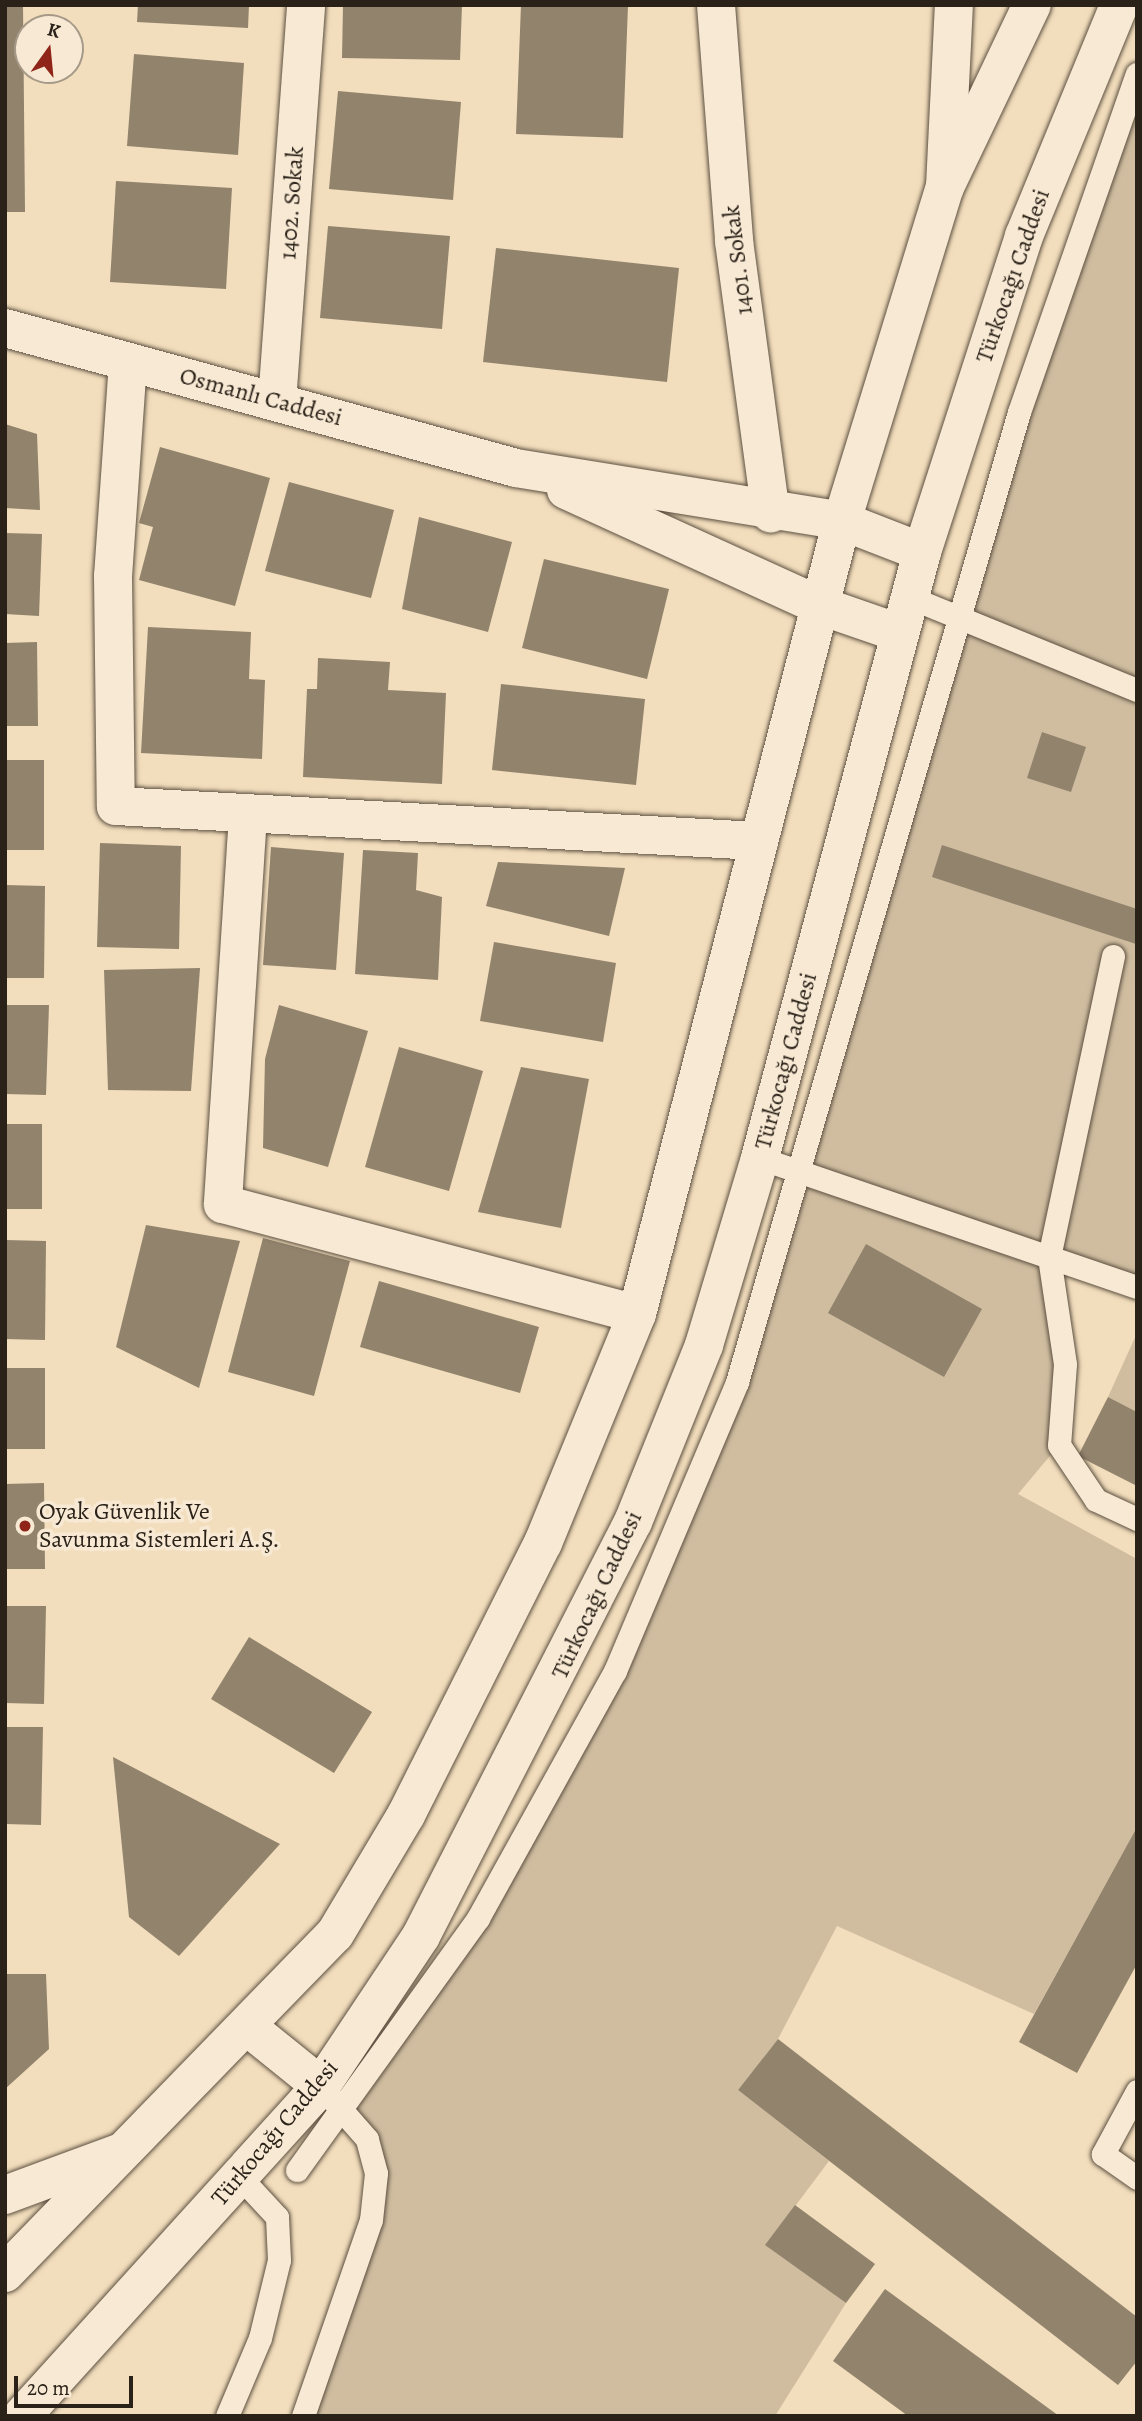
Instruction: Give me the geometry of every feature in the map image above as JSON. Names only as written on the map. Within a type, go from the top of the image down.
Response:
[{"type":"main road","name":"1402. Sokak","points":[[277,401],[306,5]]},
{"type":"main road","name":"1401. Sokak","points":[[716,5],[734,241],[771,513]]},
{"type":"main road","points":[[945,187],[954,5]]},
{"type":"main road","points":[[5,2273],[249,2028],[335,1934],[406,1815],[543,1543],[637,1314],[842,522],[945,187],[1032,5]]},
{"type":"main road","name":"Türkocağı Caddesi","points":[[22,2416],[240,2177],[332,2098],[421,1936],[634,1522],[704,1345],[760,1158],[922,552],[1024,236],[1119,5]]},
{"type":"main road","name":"Osmanlı Caddesi","points":[[5,328],[516,468],[771,513],[842,522],[922,552]]},
{"type":"main road","points":[[128,362],[113,576],[116,806],[759,841]]},
{"type":"main road","name":"Osmanlı Caddesi","points":[[516,468],[821,606],[900,633]]},
{"type":"main road","points":[[248,815],[223,1203],[637,1314]]},
{"type":"main road","points":[[249,2028],[332,2098]]},
{"type":"main road","points":[[5,2195],[133,2147]]},
{"type":"lane","points":[[297,2170],[332,2098],[478,1919],[615,1671],[737,1382],[1019,412],[1137,74]]},
{"type":"lane","points":[[909,597],[1137,690]]},
{"type":"lane","points":[[1113,956],[1049,1256],[1065,1364],[1059,1445],[1096,1500],[1137,1519]]},
{"type":"lane","points":[[760,1158],[1137,1287]]},
{"type":"lane","points":[[1137,2091],[1103,2154],[1137,2178]]},
{"type":"lane","points":[[303,2416],[370,2220],[376,2173],[367,2139],[332,2098]]},
{"type":"lane","points":[[227,2416],[260,2338],[279,2260],[278,2217],[240,2177]]},
{"type":"shaded area","points":[[1137,74],[1137,1287],[1050,1257],[1059,1445],[1018,1494],[1137,1559],[1137,1827],[1034,2014],[837,1926],[778,2039],[738,2090],[829,2161],[766,2245],[846,2303],[775,2416],[303,2416],[376,2173],[342,2110],[478,1918],[615,1671],[737,1382],[960,617]]},
{"type":"shaded area","points":[[1137,1333],[1137,1412],[1108,1397]]},
{"type":"building","points":[[5,5],[23,5],[23,14],[14,14],[14,84],[24,84],[25,212],[5,212]]},
{"type":"building","points":[[138,5],[249,5],[248,28],[137,22]]},
{"type":"building","points":[[343,5],[462,5],[460,60],[342,58]]},
{"type":"building","points":[[521,5],[628,5],[623,138],[516,134]]},
{"type":"building","points":[[134,54],[244,63],[238,155],[127,146]]},
{"type":"building","points":[[338,91],[461,102],[453,200],[329,189]]},
{"type":"building","points":[[116,181],[232,188],[226,289],[110,282]]},
{"type":"building","points":[[328,226],[450,236],[442,329],[320,318]]},
{"type":"building","points":[[496,248],[679,268],[667,382],[483,362]]},
{"type":"building","points":[[5,424],[37,434],[40,510],[5,508]]},
{"type":"building","points":[[160,447],[270,478],[235,606],[139,580],[153,527],[139,523]]},
{"type":"building","points":[[289,482],[394,510],[371,598],[265,571]]},
{"type":"building","points":[[419,517],[512,542],[488,632],[402,609]]},
{"type":"building","points":[[5,533],[42,534],[39,616],[5,614]]},
{"type":"building","points":[[544,559],[669,589],[647,679],[522,648]]},
{"type":"building","points":[[148,627],[251,632],[249,679],[265,680],[262,759],[141,753]]},
{"type":"building","points":[[37,642],[38,726],[5,726],[5,643]]},
{"type":"building","points":[[318,658],[390,662],[388,690],[446,693],[442,784],[303,777],[307,689],[317,689]]},
{"type":"building","points":[[501,684],[645,699],[636,785],[492,770]]},
{"type":"building","points":[[1042,732],[1086,747],[1071,792],[1027,778]]},
{"type":"building","points":[[5,760],[44,760],[44,850],[5,850]]},
{"type":"building","points":[[100,843],[181,846],[179,949],[97,947]]},
{"type":"building","points":[[942,845],[1137,909],[1136,944],[932,877]]},
{"type":"building","points":[[271,847],[344,853],[336,970],[263,965]]},
{"type":"building","points":[[363,850],[418,853],[416,890],[442,897],[438,980],[355,974]]},
{"type":"building","points":[[498,862],[625,868],[609,936],[486,906]]},
{"type":"building","points":[[5,885],[45,886],[44,978],[5,978]]},
{"type":"building","points":[[494,942],[616,963],[603,1042],[480,1021]]},
{"type":"building","points":[[200,968],[191,1091],[108,1090],[104,970]]},
{"type":"building","points":[[5,1005],[49,1005],[46,1095],[5,1094]]},
{"type":"building","points":[[279,1005],[368,1031],[328,1167],[263,1148],[265,1059]]},
{"type":"building","points":[[399,1047],[483,1071],[449,1191],[365,1167]]},
{"type":"building","points":[[521,1067],[589,1079],[561,1228],[478,1212]]},
{"type":"building","points":[[5,1124],[42,1124],[42,1209],[5,1209]]},
{"type":"building","points":[[146,1225],[240,1241],[199,1388],[116,1347]]},
{"type":"building","points":[[263,1238],[350,1261],[314,1396],[228,1372]]},
{"type":"building","points":[[5,1240],[46,1241],[45,1340],[5,1339]]},
{"type":"building","points":[[866,1244],[982,1309],[944,1377],[828,1313]]},
{"type":"building","points":[[379,1281],[539,1327],[520,1393],[360,1347]]},
{"type":"building","points":[[5,1368],[45,1368],[45,1449],[5,1449]]},
{"type":"building","points":[[1108,1397],[1137,1412],[1137,1486],[1078,1456]]},
{"type":"building","name":"Oyak Güvenlik Ve Savunma Sistemleri A.Ş.","points":[[44,1483],[45,1569],[5,1569],[5,1484]]},
{"type":"building","points":[[5,1606],[46,1606],[44,1704],[5,1703]]},
{"type":"building","points":[[249,1637],[372,1712],[334,1773],[211,1699]]},
{"type":"building","points":[[5,1727],[43,1727],[41,1825],[5,1824]]},
{"type":"building","points":[[113,1757],[280,1844],[179,1956],[129,1917]]},
{"type":"building","points":[[1137,1827],[1137,1964],[1077,2073],[1019,2042]]},
{"type":"building","points":[[5,1974],[46,1974],[49,2049],[5,2089]]},
{"type":"building","points":[[778,2039],[1137,2317],[1137,2361],[1118,2385],[738,2090]]},
{"type":"building","points":[[795,2205],[875,2264],[846,2303],[765,2245]]},
{"type":"building","points":[[885,2289],[1059,2416],[908,2416],[833,2361]]},
{"type":"place","name":"Oyak Güvenlik Ve Savunma Sistemleri A.Ş.","points":[[25,1526]]}]
